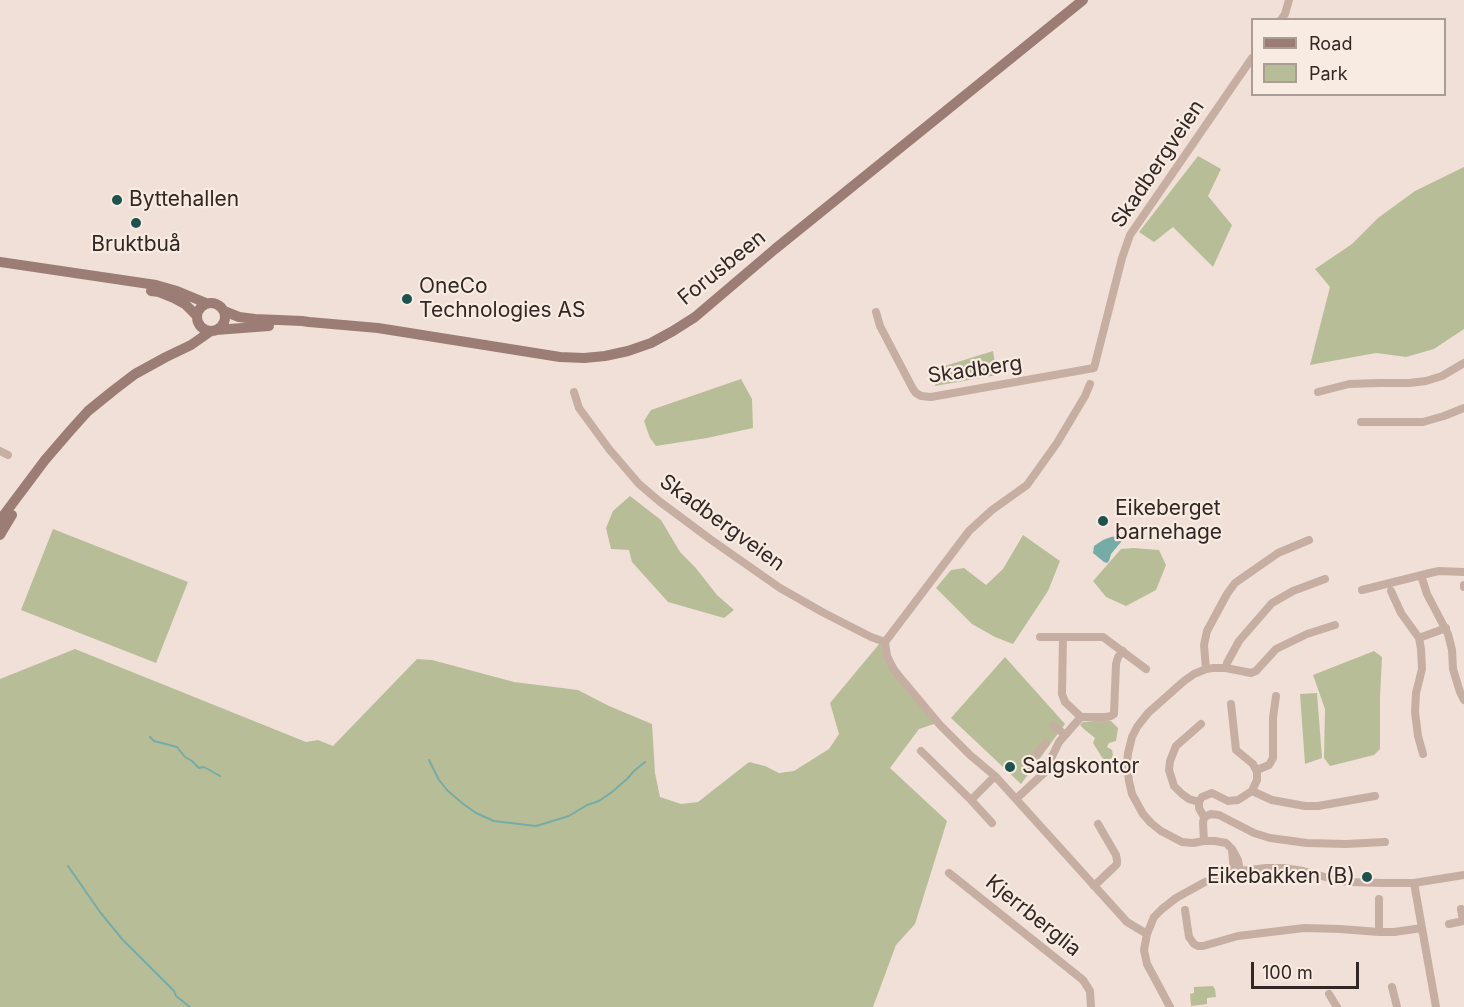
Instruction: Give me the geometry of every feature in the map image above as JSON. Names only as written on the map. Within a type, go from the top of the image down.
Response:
[{"type":"main road","name":"Forusbeen","points":[[224,311],[246,318],[378,328],[560,357],[605,356],[651,343],[695,317],[775,249],[1083,0]]},
{"type":"main road","points":[[0,262],[156,285],[206,303],[218,304],[225,316],[223,325],[192,345],[135,374],[103,398],[70,430],[0,520]]},
{"type":"main road","points":[[0,267],[159,292],[185,304],[201,327],[214,331]]},
{"type":"main road","points":[[180,350],[193,335],[201,306],[206,303]]},
{"type":"main road","name":"Forusbeen","points":[[214,331],[301,325],[309,322]]},
{"type":"main road","points":[[0,535],[37,471]]},
{"type":"street","points":[[1282,18],[1289,0]]},
{"type":"street","name":"Skadbergveien","points":[[1094,368],[1130,235],[1251,59]]},
{"type":"street","name":"Skadberg","points":[[876,312],[880,326],[913,389],[921,396],[932,397],[1094,368]]},
{"type":"street","points":[[1318,392],[1349,384],[1426,381],[1463,366]]},
{"type":"street","points":[[1090,384],[1057,443],[1027,485],[992,510],[969,531],[885,642],[887,656],[894,670],[928,712],[964,750],[995,776],[1127,922],[1148,931]]},
{"type":"street","name":"Skadbergveien","points":[[574,392],[579,408],[609,449],[639,484],[659,501],[793,596],[824,614],[885,642]]},
{"type":"street","points":[[1361,422],[1423,422],[1464,408]]},
{"type":"street","points":[[0,451],[8,455]]},
{"type":"street","points":[[1206,669],[1204,645],[1207,631],[1235,583],[1278,553],[1309,540]]},
{"type":"street","points":[[1362,590],[1439,571],[1464,572]]},
{"type":"street","points":[[1421,575],[1427,594],[1446,628],[1453,669],[1463,694]]},
{"type":"street","points":[[1226,668],[1239,641],[1272,603],[1293,591],[1325,579]]},
{"type":"street","points":[[1391,591],[1401,613],[1419,638],[1422,669],[1414,712],[1423,754]]},
{"type":"street","points":[[1237,872],[1232,849],[1226,843],[1182,842],[1161,831],[1143,814],[1132,794],[1127,764],[1130,743],[1148,713],[1194,674],[1213,668],[1251,673],[1256,671],[1276,649],[1307,634],[1335,625]]},
{"type":"street","points":[[1419,638],[1446,628]]},
{"type":"street","points":[[1040,637],[1103,637],[1146,669]]},
{"type":"street","points":[[1063,637],[1062,694],[1065,702],[1081,717],[1109,717],[1114,714],[1116,664],[1123,651]]},
{"type":"street","points":[[1257,770],[1269,765],[1273,758],[1273,718],[1276,696]]},
{"type":"street","points":[[1204,841],[1204,818],[1198,802],[1203,795],[1212,794],[1228,801],[1243,798],[1252,791],[1257,780],[1257,770],[1253,764],[1236,750],[1231,704]]},
{"type":"street","points":[[1016,799],[1044,773],[1056,748],[1081,717]]},
{"type":"street","points":[[1198,802],[1189,799],[1178,790],[1169,770],[1176,746],[1201,724]]},
{"type":"street","points":[[1053,725],[1065,735]]},
{"type":"street","points":[[1035,755],[1046,743]]},
{"type":"street","points":[[921,751],[992,823]]},
{"type":"street","points":[[971,800],[995,776]]},
{"type":"street","points":[[1252,791],[1272,800],[1305,806],[1318,806],[1375,796]]},
{"type":"street","points":[[1204,818],[1211,814],[1219,815],[1254,833],[1270,838],[1327,844],[1385,842]]},
{"type":"street","points":[[1094,886],[1117,864],[1116,855],[1098,824]]},
{"type":"street","points":[[1170,1007],[1147,964],[1144,950],[1148,931],[1154,917],[1162,909],[1176,898],[1205,882],[1237,872],[1266,868],[1303,871],[1349,882],[1414,883],[1464,875]]},
{"type":"street","name":"Kjerrberglia","points":[[949,873],[1076,974],[1088,986],[1091,1007]]},
{"type":"street","points":[[1414,883],[1436,1007]]},
{"type":"street","points":[[1379,899],[1379,932]]},
{"type":"street","points":[[1449,924],[1463,921],[1461,909]]},
{"type":"street","points":[[1185,910],[1190,937],[1198,946],[1238,936],[1304,928],[1394,932],[1422,928]]},
{"type":"street","points":[[1392,987],[1397,1007]]},
{"type":"street","points":[[1329,994],[1337,1007]]},
{"type":"green space","points":[[1198,156],[1221,169],[1208,196],[1232,225],[1213,267],[1173,227],[1154,242],[1139,232]]},
{"type":"green space","points":[[1464,167],[1464,329],[1434,349],[1406,357],[1376,353],[1310,365],[1330,287],[1315,269],[1352,244],[1378,218],[1415,191]]},
{"type":"green space","points":[[993,351],[997,375],[935,386],[935,369]]},
{"type":"green space","points":[[741,379],[752,399],[753,428],[656,446],[650,438],[644,421],[651,410]]},
{"type":"green space","points":[[630,496],[661,520],[680,552],[717,595],[734,610],[724,618],[668,602],[632,562],[629,550],[611,549],[606,528],[613,511]]},
{"type":"green space","points":[[53,529],[188,582],[156,663],[21,610]]},
{"type":"green space","points":[[1023,535],[1060,561],[1048,591],[1013,644],[972,624],[936,588],[951,570],[964,568],[986,585],[1003,569]]},
{"type":"green space","points":[[1121,549],[1159,550],[1166,565],[1156,590],[1126,606],[1106,597],[1093,581]]},
{"type":"green space","points":[[880,643],[937,723],[919,729],[890,768],[947,821],[915,924],[896,945],[873,1007],[0,1007],[0,679],[75,649],[306,742],[318,740],[333,746],[417,659],[432,660],[514,682],[578,690],[652,724],[655,773],[660,797],[681,804],[698,802],[749,762],[779,773],[794,771],[829,749],[839,734],[830,703]]},
{"type":"green space","points":[[1374,651],[1382,657],[1380,749],[1374,755],[1330,766],[1324,758],[1325,709],[1313,675]]},
{"type":"green space","points":[[1005,657],[1065,724],[1021,784],[951,718]]},
{"type":"green space","points":[[1317,693],[1322,758],[1305,764],[1300,694]]},
{"type":"green space","points":[[1107,720],[1118,728],[1116,741],[1109,743],[1107,747],[1112,750],[1112,758],[1106,761],[1093,743],[1095,738],[1080,725],[1083,722]]},
{"type":"green space","points":[[1213,986],[1216,997],[1207,998],[1207,1004],[1191,1006],[1190,994],[1194,993],[1194,987]]},
{"type":"water","points":[[1120,536],[1121,542],[1107,563],[1093,553],[1094,546],[1103,540]]},
{"type":"waterway","points":[[150,737],[154,741],[177,747],[199,768],[204,767],[220,776]]},
{"type":"waterway","points":[[429,760],[447,790],[476,813],[494,821],[536,826],[569,816],[599,801],[645,762]]},
{"type":"waterway","points":[[68,866],[122,939],[174,991],[176,996],[190,1007]]},
{"type":"place","name":"Byttehallen","points":[[117,200]]},
{"type":"place","name":"Bruktbuå","points":[[136,223]]},
{"type":"place","name":"OneCo Technologies AS","points":[[407,299]]},
{"type":"place","name":"Eikeberget barnehage","points":[[1103,521]]},
{"type":"place","name":"Salgskontor","points":[[1010,767]]},
{"type":"place","name":"Eikebakken (B)","points":[[1367,877]]}]
